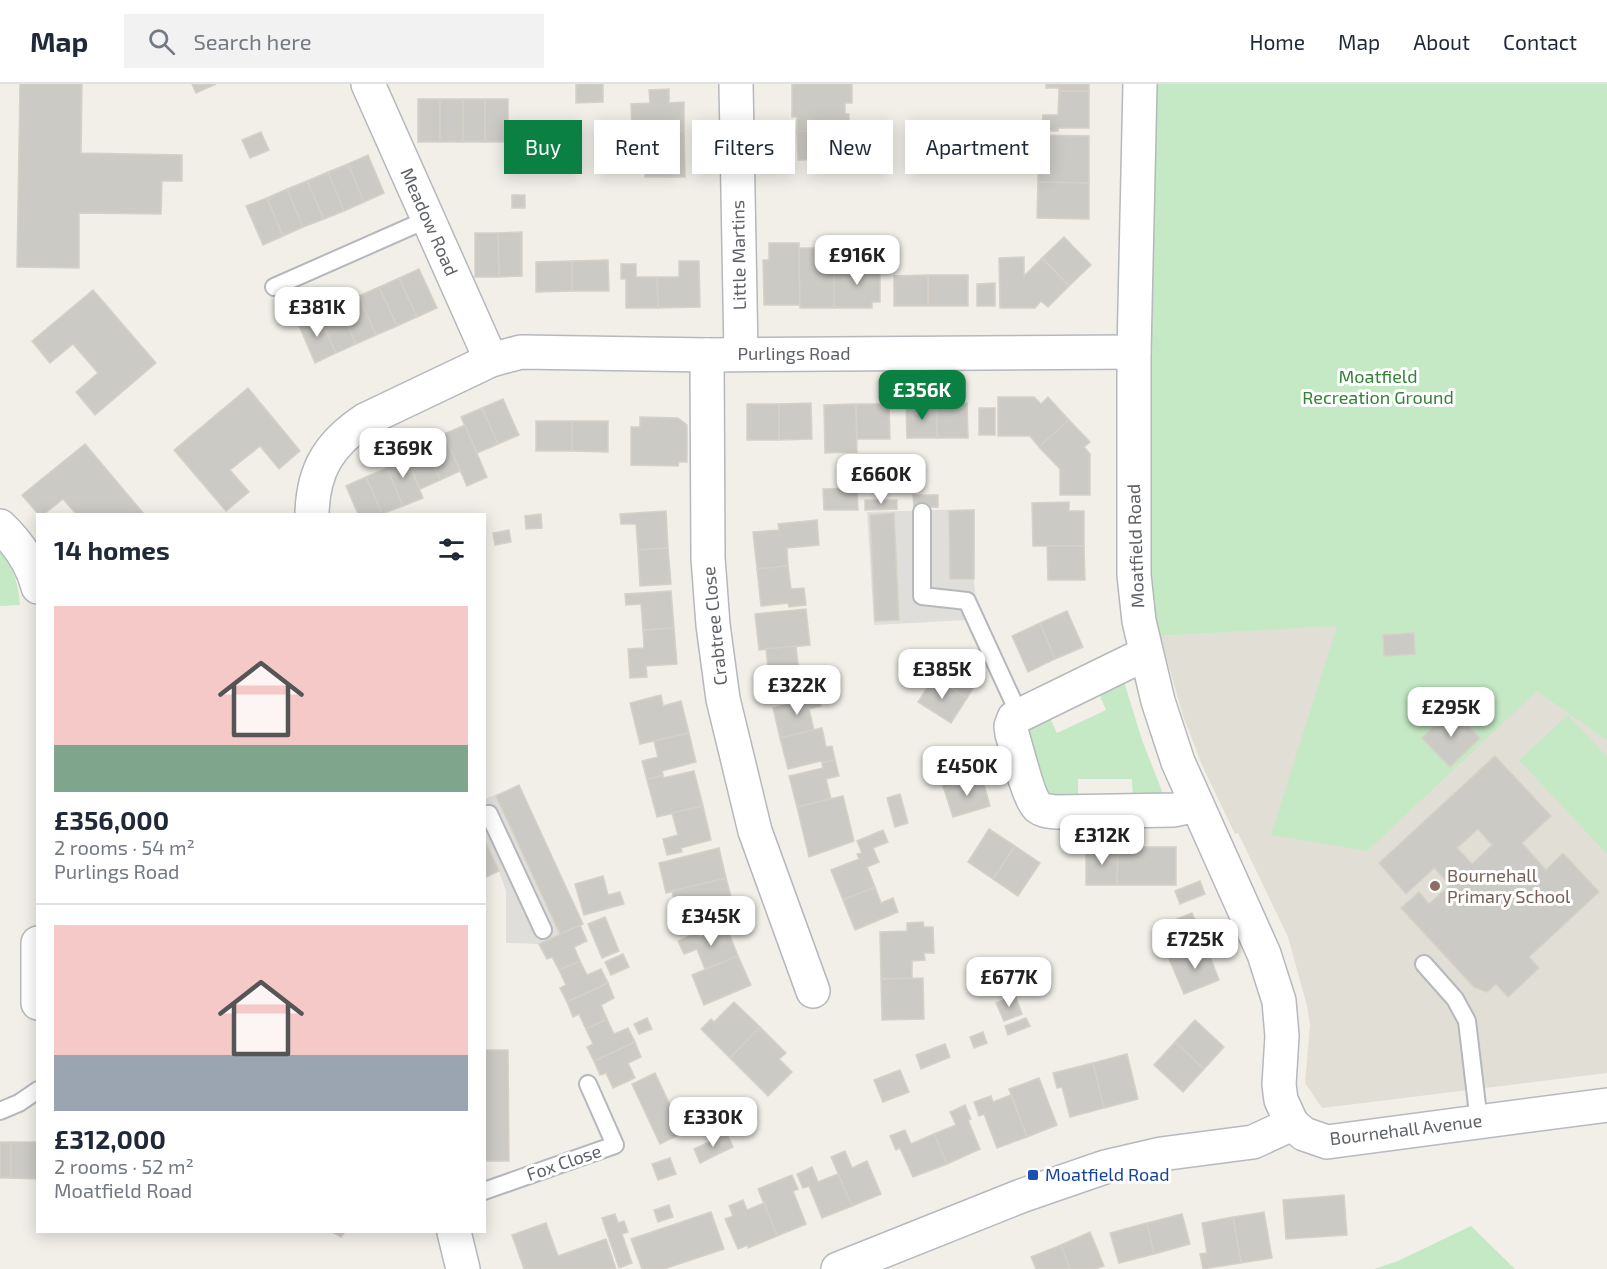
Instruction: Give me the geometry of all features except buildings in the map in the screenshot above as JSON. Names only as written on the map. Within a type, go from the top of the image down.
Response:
[{"type":"street","name":"Meadow Road","points":[[368,84],[491,360]]},
{"type":"street","name":"Little Martins","points":[[736,84],[741,354]]},
{"type":"street","name":"Moatfield Road","points":[[1140,84],[1134,352],[1134,575],[1139,621],[1145,654],[1175,752],[1264,954],[1279,1001],[1282,1036],[1279,1085],[1281,1100],[1292,1124]]},
{"type":"street","name":"Purlings Road","points":[[312,513],[317,474],[326,457],[351,429],[365,420],[491,360],[521,352],[707,356],[1134,352]]},
{"type":"street","name":"Crabtree Close","points":[[707,356],[708,558],[713,625],[723,699],[754,831],[813,991]]},
{"type":"street","points":[[0,526],[16,542],[27,558],[36,579]]},
{"type":"street","points":[[1145,654],[1014,718],[1011,726],[1012,734],[1029,792],[1039,808],[1056,812],[1163,810],[1197,805]]},
{"type":"street","name":"Bournehall Avenue","points":[[1292,1124],[1315,1140],[1327,1142],[1607,1106]]},
{"type":"street","points":[[838,1269],[1010,1200],[1105,1167],[1161,1154],[1253,1142],[1292,1124]]},
{"type":"street","points":[[454,1233],[464,1269]]},
{"type":"lane","points":[[274,286],[428,219]]},
{"type":"lane","points":[[921,512],[922,596],[967,601],[1019,714]]},
{"type":"lane","points":[[486,814],[489,814],[543,930]]},
{"type":"lane","points":[[1424,964],[1455,999],[1467,1022],[1479,1122]]},
{"type":"lane","name":"Fox Close","points":[[486,1190],[615,1145],[588,1083]]},
{"type":"lane","points":[[0,1111],[19,1103],[36,1091]]},
{"type":"shaded area","points":[[975,509],[974,583],[976,601],[1019,696],[1004,703],[967,620],[874,625],[867,512]]},
{"type":"shaded area","name":"Bournehall Primary School","points":[[1607,610],[1607,1073],[1322,1108],[1305,1083],[1310,1025],[1288,937],[1202,765],[1183,716],[1160,636]]},
{"type":"shaded area","points":[[519,785],[583,924],[539,944],[506,943],[506,891],[499,871],[486,847],[486,799]]},
{"type":"green space","name":"Moatfield Recreation Ground","points":[[1154,84],[1607,84],[1607,740],[1537,691],[1367,851],[1271,835],[1337,626],[1160,636],[1149,582],[1147,506]]},
{"type":"green space","points":[[0,551],[9,563],[14,576],[20,605],[0,606]]},
{"type":"green space","points":[[1122,675],[1142,740],[1165,799],[1133,801],[1132,779],[1078,779],[1078,801],[1047,800],[1022,724],[1046,710],[1057,733],[1106,710],[1096,687]]},
{"type":"green space","points":[[1568,715],[1607,757],[1607,854],[1519,760]]},
{"type":"green space","points":[[1471,1226],[1515,1269],[1374,1269],[1398,1261]]},
{"type":"place","name":"Bournehall Primary School","points":[[1435,886]]},
{"type":"place","name":"Moatfield Road","points":[[1033,1175]]}]
